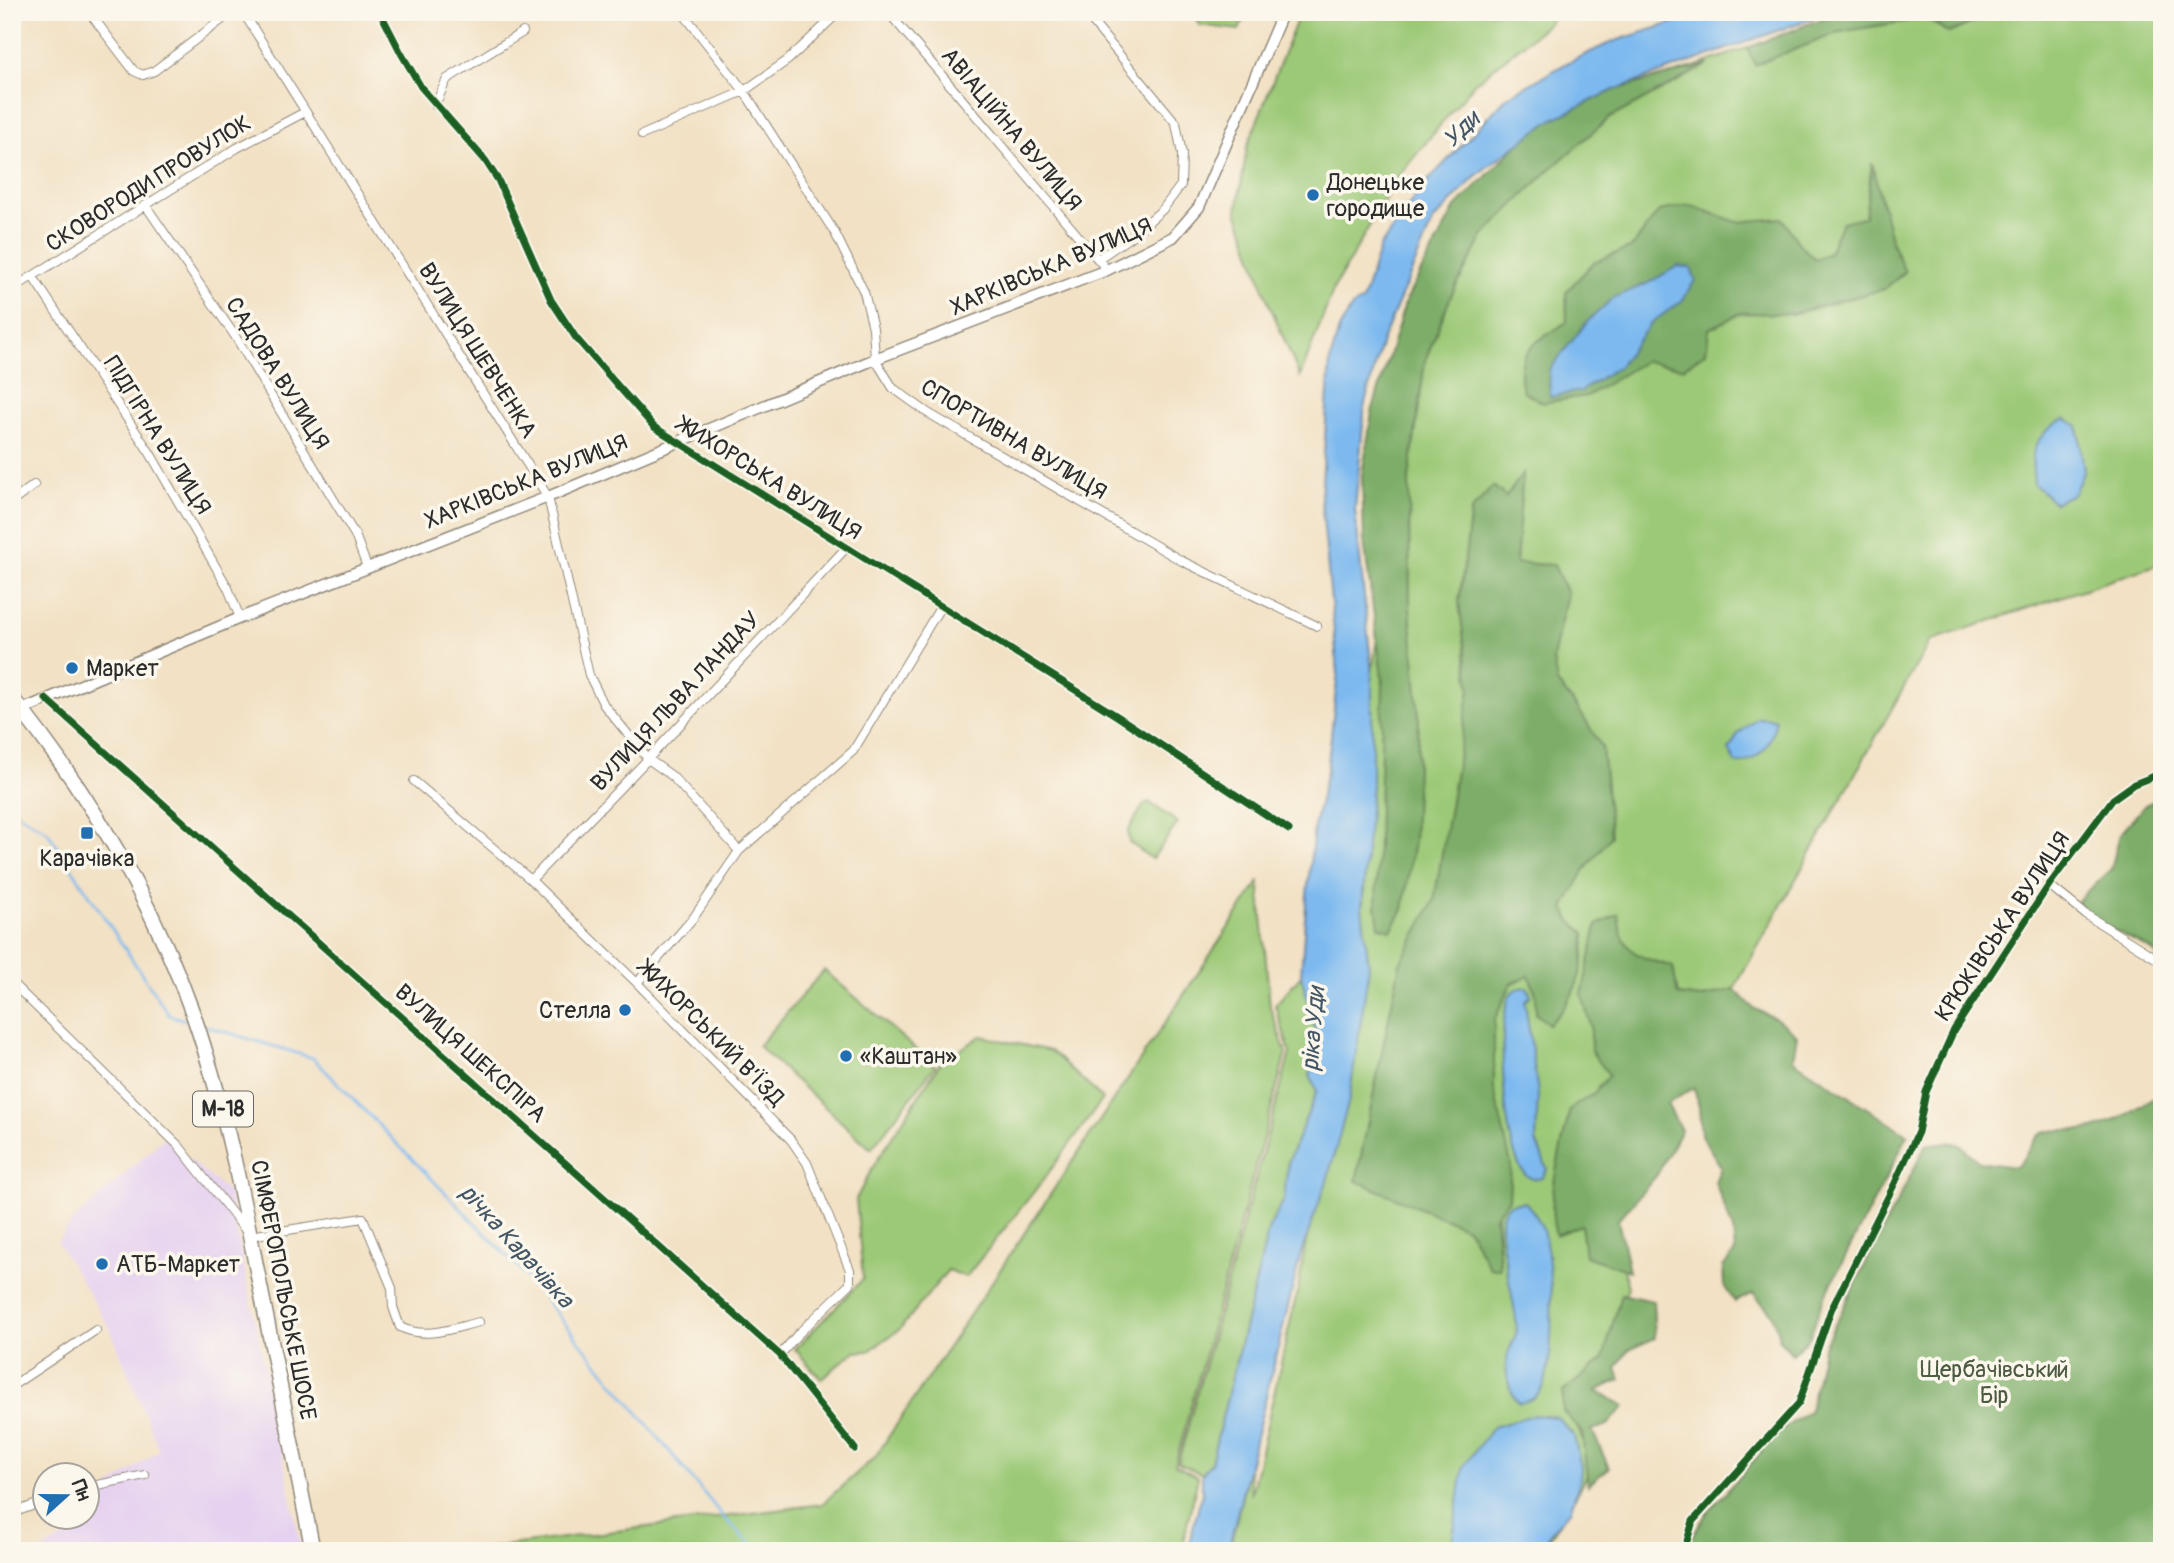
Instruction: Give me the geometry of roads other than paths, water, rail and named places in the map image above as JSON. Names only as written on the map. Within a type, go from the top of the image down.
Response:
[{"type":"highway","name":"СІМФЕРОПОЛЬСЬКЕ ШОСЕ","points":[[15,707],[84,794],[125,866],[174,967],[192,1012],[221,1102],[313,1551]]},
{"type":"main road","name":"ХАРКІВСЬКА ВУЛИЦЯ","points":[[15,707],[46,699],[240,618],[548,497],[875,359],[1107,270],[1172,237],[1199,207],[1283,12]]},
{"type":"street","points":[[89,12],[134,71],[143,75],[154,71],[232,12]]},
{"type":"street","name":"ВУЛИЦЯ ШЕВЧЕНКА","points":[[243,12],[548,497],[589,676],[604,705],[648,760],[672,775],[740,851]]},
{"type":"street","name":"ЖИХОРСЬКА ВУЛИЦЯ","points":[[380,12],[401,53],[435,105],[485,160],[498,180],[551,300],[576,338],[654,427],[1116,716],[1289,830]]},
{"type":"street","name":"СПОРТИВНА ВУЛИЦЯ","points":[[682,12],[744,91],[835,233],[864,292],[873,327],[875,359],[893,388],[928,413],[1182,561],[1317,626]]},
{"type":"street","points":[[642,135],[744,91],[788,60],[839,12]]},
{"type":"street","name":"АВІАЦІЙНА ВУЛИЦЯ","points":[[888,12],[1107,270]]},
{"type":"street","points":[[1084,12],[1176,123],[1182,155],[1181,185],[1163,209],[1133,235],[1098,259]]},
{"type":"street","points":[[435,105],[447,79],[523,32]]},
{"type":"street","name":"СКОВОРОДИ ПРОВУЛОК","points":[[12,289],[237,148],[305,112]]},
{"type":"street","name":"САДОВА ВУЛИЦЯ","points":[[146,206],[235,336],[355,535],[367,567]]},
{"type":"street","name":"ПІДГІРНА ВУЛИЦЯ","points":[[33,277],[150,453],[228,588],[240,618]]},
{"type":"street","points":[[12,502],[34,485]]},
{"type":"street","name":"ВУЛИЦЯ ЛЬВА ЛАНДАУ","points":[[531,880],[648,760],[846,548]]},
{"type":"street","points":[[637,984],[694,918],[740,851],[853,751],[941,606]]},
{"type":"street","name":"ВУЛИЦЯ ШЕКСПІРА","points":[[46,699],[780,1355],[855,1449]]},
{"type":"street","name":"КРЮКІВСЬКА ВУЛИЦЯ","points":[[1684,1551],[1693,1521],[1799,1403],[1831,1310],[1918,1132],[1926,1092],[1954,1030],[2049,885],[2113,799],[2134,784],[2162,773]]},
{"type":"street","name":"ЖИХОРСЬКИЙ В’ЇЗД","points":[[414,781],[531,880],[791,1140],[807,1164],[850,1270],[850,1284],[780,1355]]},
{"type":"street","points":[[2049,885],[2085,914],[2162,962]]},
{"type":"street","points":[[12,983],[178,1146],[250,1236],[363,1219],[392,1288],[393,1307],[400,1327],[411,1332],[430,1334],[479,1322]]},
{"type":"street","points":[[12,1385],[96,1330]]},
{"type":"street","points":[[102,1484],[145,1475]]},
{"type":"street","points":[[12,1513],[32,1506]]},
{"type":"water","points":[[1707,12],[1829,12],[1614,90],[1553,119],[1519,143],[1479,173],[1433,221],[1382,341],[1365,403],[1355,509],[1372,673],[1372,786],[1362,907],[1369,967],[1349,1100],[1327,1181],[1302,1250],[1228,1551],[1187,1551],[1202,1493],[1202,1474],[1211,1463],[1269,1228],[1284,1200],[1288,1163],[1317,1091],[1310,1075],[1321,1050],[1301,975],[1314,826],[1327,771],[1338,673],[1321,498],[1330,361],[1339,329],[1352,307],[1362,301],[1380,247],[1399,219],[1424,185],[1507,97],[1569,62],[1612,42]]},
{"type":"water","points":[[1678,266],[1691,268],[1695,280],[1682,301],[1651,323],[1619,366],[1581,391],[1550,397],[1549,370],[1587,322],[1613,298]]},
{"type":"water","points":[[2066,419],[2078,426],[2084,471],[2074,493],[2055,503],[2034,484],[2032,458],[2041,438],[2050,428]]},
{"type":"water","points":[[1757,718],[1776,719],[1772,736],[1764,749],[1753,759],[1737,764],[1729,750],[1738,734]]},
{"type":"water","points":[[1527,987],[1531,996],[1525,1002],[1538,1093],[1536,1141],[1547,1169],[1542,1178],[1536,1179],[1527,1176],[1519,1164],[1512,1144],[1504,1090],[1505,1012],[1512,992]]},
{"type":"water","points":[[1525,1202],[1534,1213],[1544,1234],[1552,1314],[1546,1377],[1537,1396],[1519,1403],[1509,1386],[1507,1371],[1507,1357],[1515,1337],[1516,1325],[1501,1221],[1510,1204]]},
{"type":"water","points":[[1533,1415],[1557,1417],[1574,1436],[1581,1467],[1580,1480],[1570,1511],[1552,1530],[1541,1551],[1451,1551],[1463,1467],[1493,1427]]},
{"type":"waterway","name":"річка Карачівка","points":[[12,810],[47,831],[169,1015],[185,1020]]},
{"type":"waterway","name":"річка Карачівка","points":[[206,1026],[313,1058],[521,1270],[725,1519],[758,1551]]},
{"type":"place","name":"Донецьке городище","points":[[1313,195]]},
{"type":"place","name":"Маркет","points":[[72,668]]},
{"type":"place","name":"Карачівка","points":[[87,833]]},
{"type":"place","name":"Стелла","points":[[625,1010]]},
{"type":"place","name":"«Каштан»","points":[[846,1056]]},
{"type":"place","name":"АТБ-Маркет","points":[[102,1264]]},
{"type":"water label","name":"Уди","points":[[1461,129]]},
{"type":"water label","name":"ріка Уди","points":[[1313,1029]]},
{"type":"park label","name":"Щербачівський Бір","points":[[1994,1382]]}]
